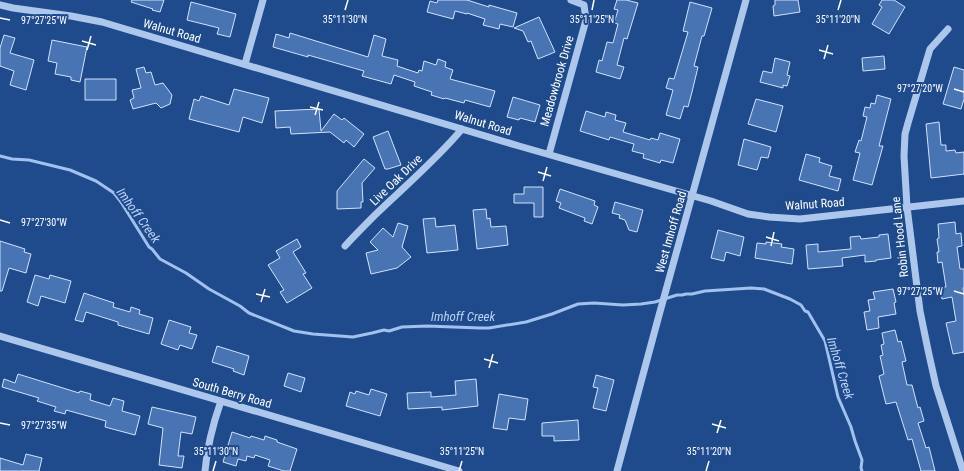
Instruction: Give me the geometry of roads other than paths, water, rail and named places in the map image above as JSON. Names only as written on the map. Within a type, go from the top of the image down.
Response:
[{"type":"street","points":[[245,64],[263,0]]},
{"type":"street","name":"Meadowbrook Drive","points":[[549,154],[586,20],[584,5],[571,0]]},
{"type":"street","name":"West Imhoff Road","points":[[617,471],[746,0]]},
{"type":"street","name":"Walnut Road","points":[[0,5],[102,22],[711,201],[748,214],[769,218],[800,219],[964,201]]},
{"type":"street","name":"Robin Hood Lane","points":[[948,29],[930,49],[905,134],[904,156],[907,208],[920,311],[936,386],[963,471]]},
{"type":"street","name":"Live Oak Drive","points":[[345,246],[374,216],[426,168],[462,128]]},
{"type":"street","name":"South Berry Road","points":[[0,336],[458,471]]},
{"type":"street","points":[[205,471],[206,457],[211,435],[221,401]]},
{"type":"waterway","name":"Imhoff Creek","points":[[0,156],[12,159],[29,160],[70,170],[96,181],[114,193],[149,247],[160,259],[186,273],[249,313],[294,331],[353,337],[384,330],[389,331],[402,327],[427,326],[489,328],[526,322],[578,304],[641,304],[655,302],[677,295],[705,291],[751,288],[764,289],[801,305],[805,311],[808,312],[825,341],[838,397],[851,427],[862,460],[862,471]]}]
